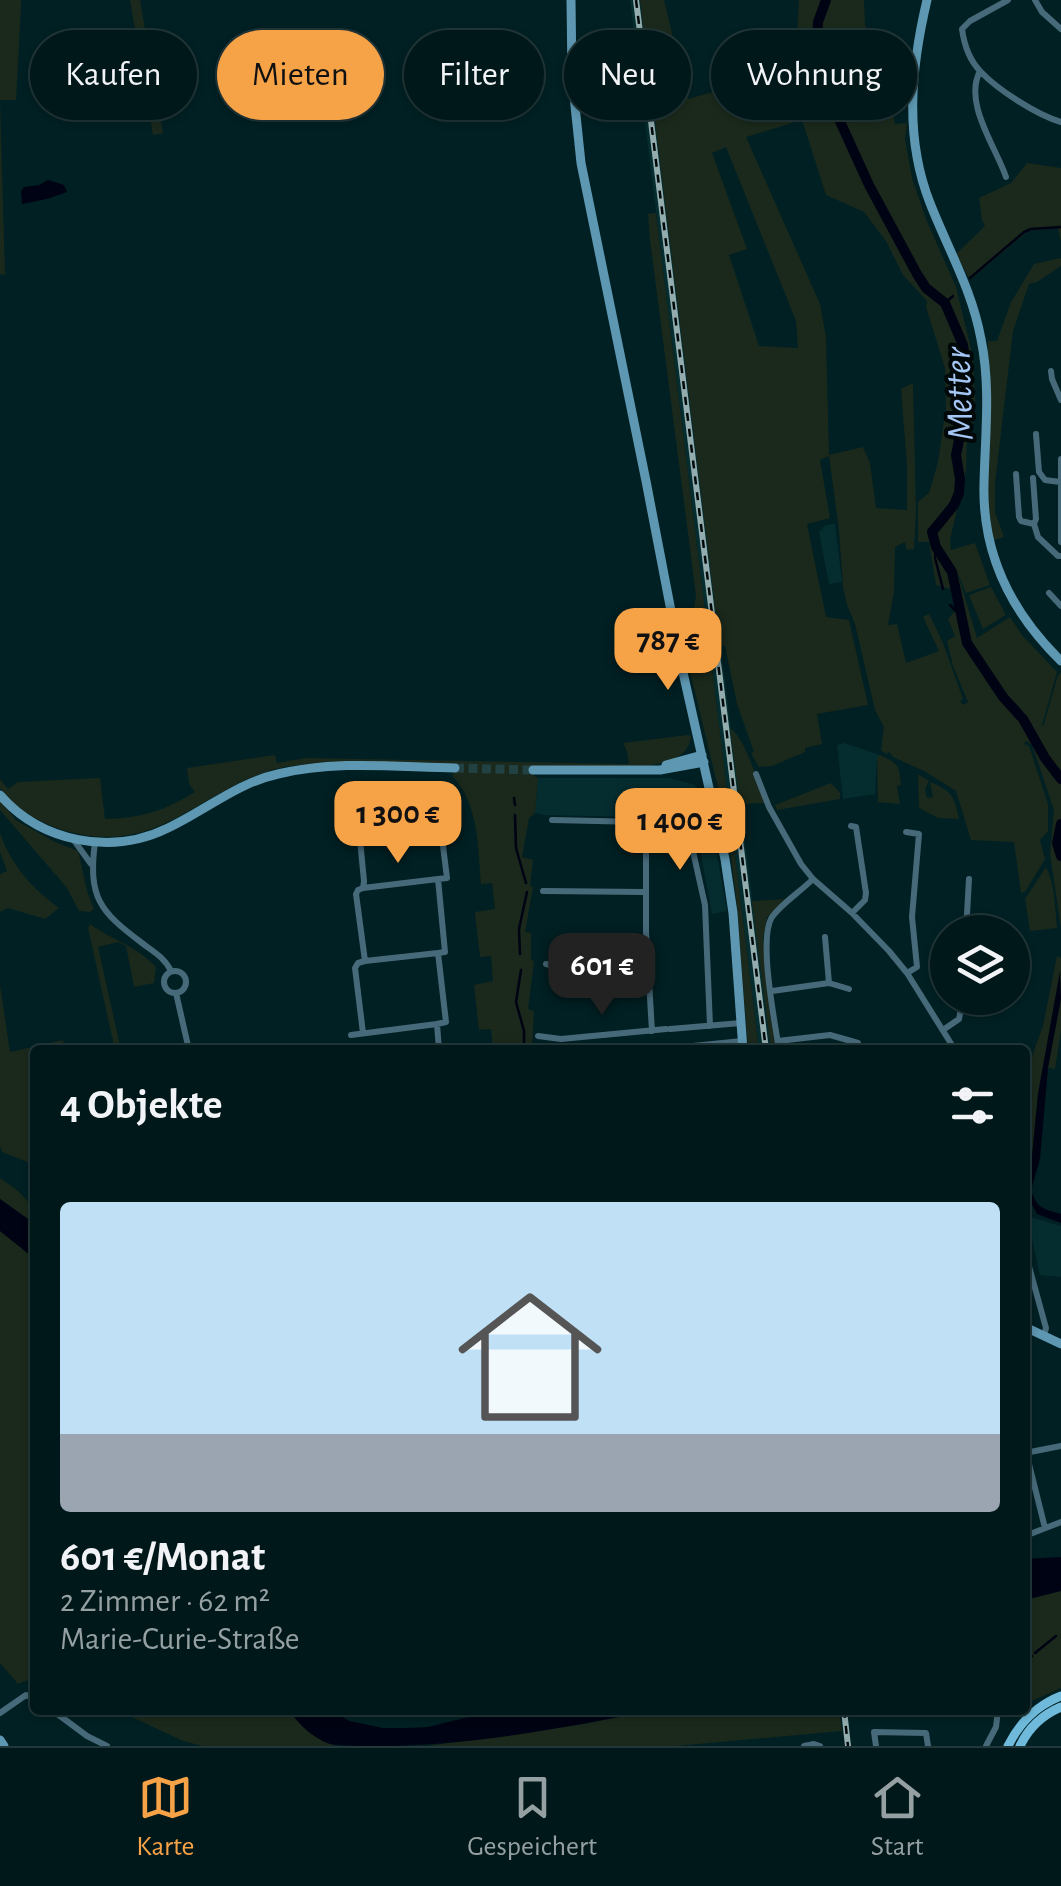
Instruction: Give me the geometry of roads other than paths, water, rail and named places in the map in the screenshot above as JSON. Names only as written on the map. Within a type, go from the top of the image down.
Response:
[{"type":"main road","points":[[571,0],[572,77],[581,163],[682,668],[730,885],[742,1045]]},
{"type":"main road","points":[[927,0],[914,62],[912,108],[919,166],[930,202],[965,281],[981,336],[987,395],[986,530],[1008,594],[1061,661]]},
{"type":"main road","points":[[682,764],[697,733]]},
{"type":"main road","points":[[533,770],[650,770],[703,759]]},
{"type":"main road","points":[[682,764],[709,784]]},
{"type":"main road","points":[[0,794],[34,824],[73,840],[112,842],[162,832],[234,790],[274,774],[326,766],[455,768]]},
{"type":"main road","points":[[1030,1329],[1061,1344]]},
{"type":"main road","points":[[1030,1714],[1061,1696]]},
{"type":"main road","points":[[1020,1746],[1033,1726],[1061,1707]]},
{"type":"main road","points":[[1008,1746],[1029,1715]]},
{"type":"street","points":[[1008,0],[970,20],[962,29],[964,41],[980,71],[1010,95],[1061,122]]},
{"type":"street","points":[[1036,0],[1042,12],[1061,29]]},
{"type":"street","points":[[980,71],[974,88],[984,128],[1006,177]]},
{"type":"street","points":[[1052,371],[1061,400]]},
{"type":"street","points":[[1036,434],[1039,472],[1045,480],[1060,482]]},
{"type":"street","points":[[1061,459],[1061,542]]},
{"type":"street","points":[[1016,474],[1019,517],[1034,524]]},
{"type":"street","points":[[1033,478],[1038,537],[1061,556]]},
{"type":"street","points":[[1050,594],[1061,606]]},
{"type":"street","points":[[756,774],[800,864],[852,913],[906,973],[952,1045]]},
{"type":"street","points":[[362,888],[360,817],[438,806],[447,878],[358,890],[365,962]]},
{"type":"street","points":[[552,820],[679,822],[688,828],[705,905],[708,1045]]},
{"type":"street","points":[[646,821],[644,892],[652,1031]]},
{"type":"street","points":[[851,826],[856,827],[866,893],[865,900],[852,913]]},
{"type":"street","points":[[906,832],[918,834],[912,916],[917,967],[906,973]]},
{"type":"street","points":[[73,840],[92,865]]},
{"type":"street","points":[[95,842],[93,886],[102,907],[163,959],[171,971]]},
{"type":"street","points":[[92,865],[100,851],[112,842]]},
{"type":"street","points":[[364,1033],[355,968],[358,964],[445,952],[438,879]]},
{"type":"street","points":[[967,915],[969,879]]},
{"type":"street","points":[[779,1045],[766,952],[767,927],[778,910],[813,880]]},
{"type":"street","points":[[543,891],[644,892]]},
{"type":"street","points":[[825,938],[829,983]]},
{"type":"street","points":[[351,1035],[446,1022],[438,952]]},
{"type":"street","points":[[546,964],[647,962]]},
{"type":"street","points":[[171,971],[164,984],[168,992],[176,994]]},
{"type":"street","points":[[171,971],[181,972],[186,980],[184,988],[176,994]]},
{"type":"street","points":[[772,991],[829,983],[849,989]]},
{"type":"street","points":[[176,994],[188,1045]]},
{"type":"street","points":[[943,1030],[961,1015]]},
{"type":"street","points":[[538,1036],[562,1040],[741,1023]]},
{"type":"street","points":[[436,1024],[439,1045]]},
{"type":"street","points":[[778,1040],[830,1035],[858,1043]]},
{"type":"street","points":[[1030,1270],[1046,1328],[1044,1336]]},
{"type":"street","points":[[1030,1450],[1061,1446]]},
{"type":"street","points":[[1030,1467],[1045,1528]]},
{"type":"street","points":[[1030,1534],[1061,1522]]},
{"type":"street","points":[[0,1713],[24,1696],[30,1698]]},
{"type":"street","points":[[59,1715],[107,1746]]},
{"type":"street","points":[[986,1746],[997,1715]]},
{"type":"street","points":[[876,1746],[874,1732],[926,1734],[928,1746]]},
{"type":"street","points":[[804,1746],[819,1745]]},
{"type":"waterway","name":"Metter","points":[[826,0],[818,22],[817,43],[838,117],[917,274],[926,288],[945,303],[963,345],[966,406],[956,455],[959,493],[932,532],[936,547],[952,572],[967,643],[1061,779]]},
{"type":"waterway","points":[[970,278],[1024,232],[1061,227]]},
{"type":"waterway","points":[[945,303],[953,296]]},
{"type":"waterway","points":[[936,547],[943,589]]},
{"type":"waterway","points":[[950,605],[962,617]]},
{"type":"waterway","points":[[514,798],[515,805]]},
{"type":"waterway","points":[[515,815],[516,848],[526,883]]},
{"type":"waterway","name":"Metter","points":[[1061,824],[1057,843],[1061,856]]},
{"type":"waterway","points":[[520,954],[519,929],[527,892]]},
{"type":"waterway","points":[[521,970],[516,1002],[524,1045]]},
{"type":"waterway","points":[[1035,1653],[1056,1636]]},
{"type":"tunnel","points":[[455,768],[533,770]]},
{"type":"railway","points":[[636,0],[765,1045]]},
{"type":"railway","points":[[845,1715],[848,1746]]}]
